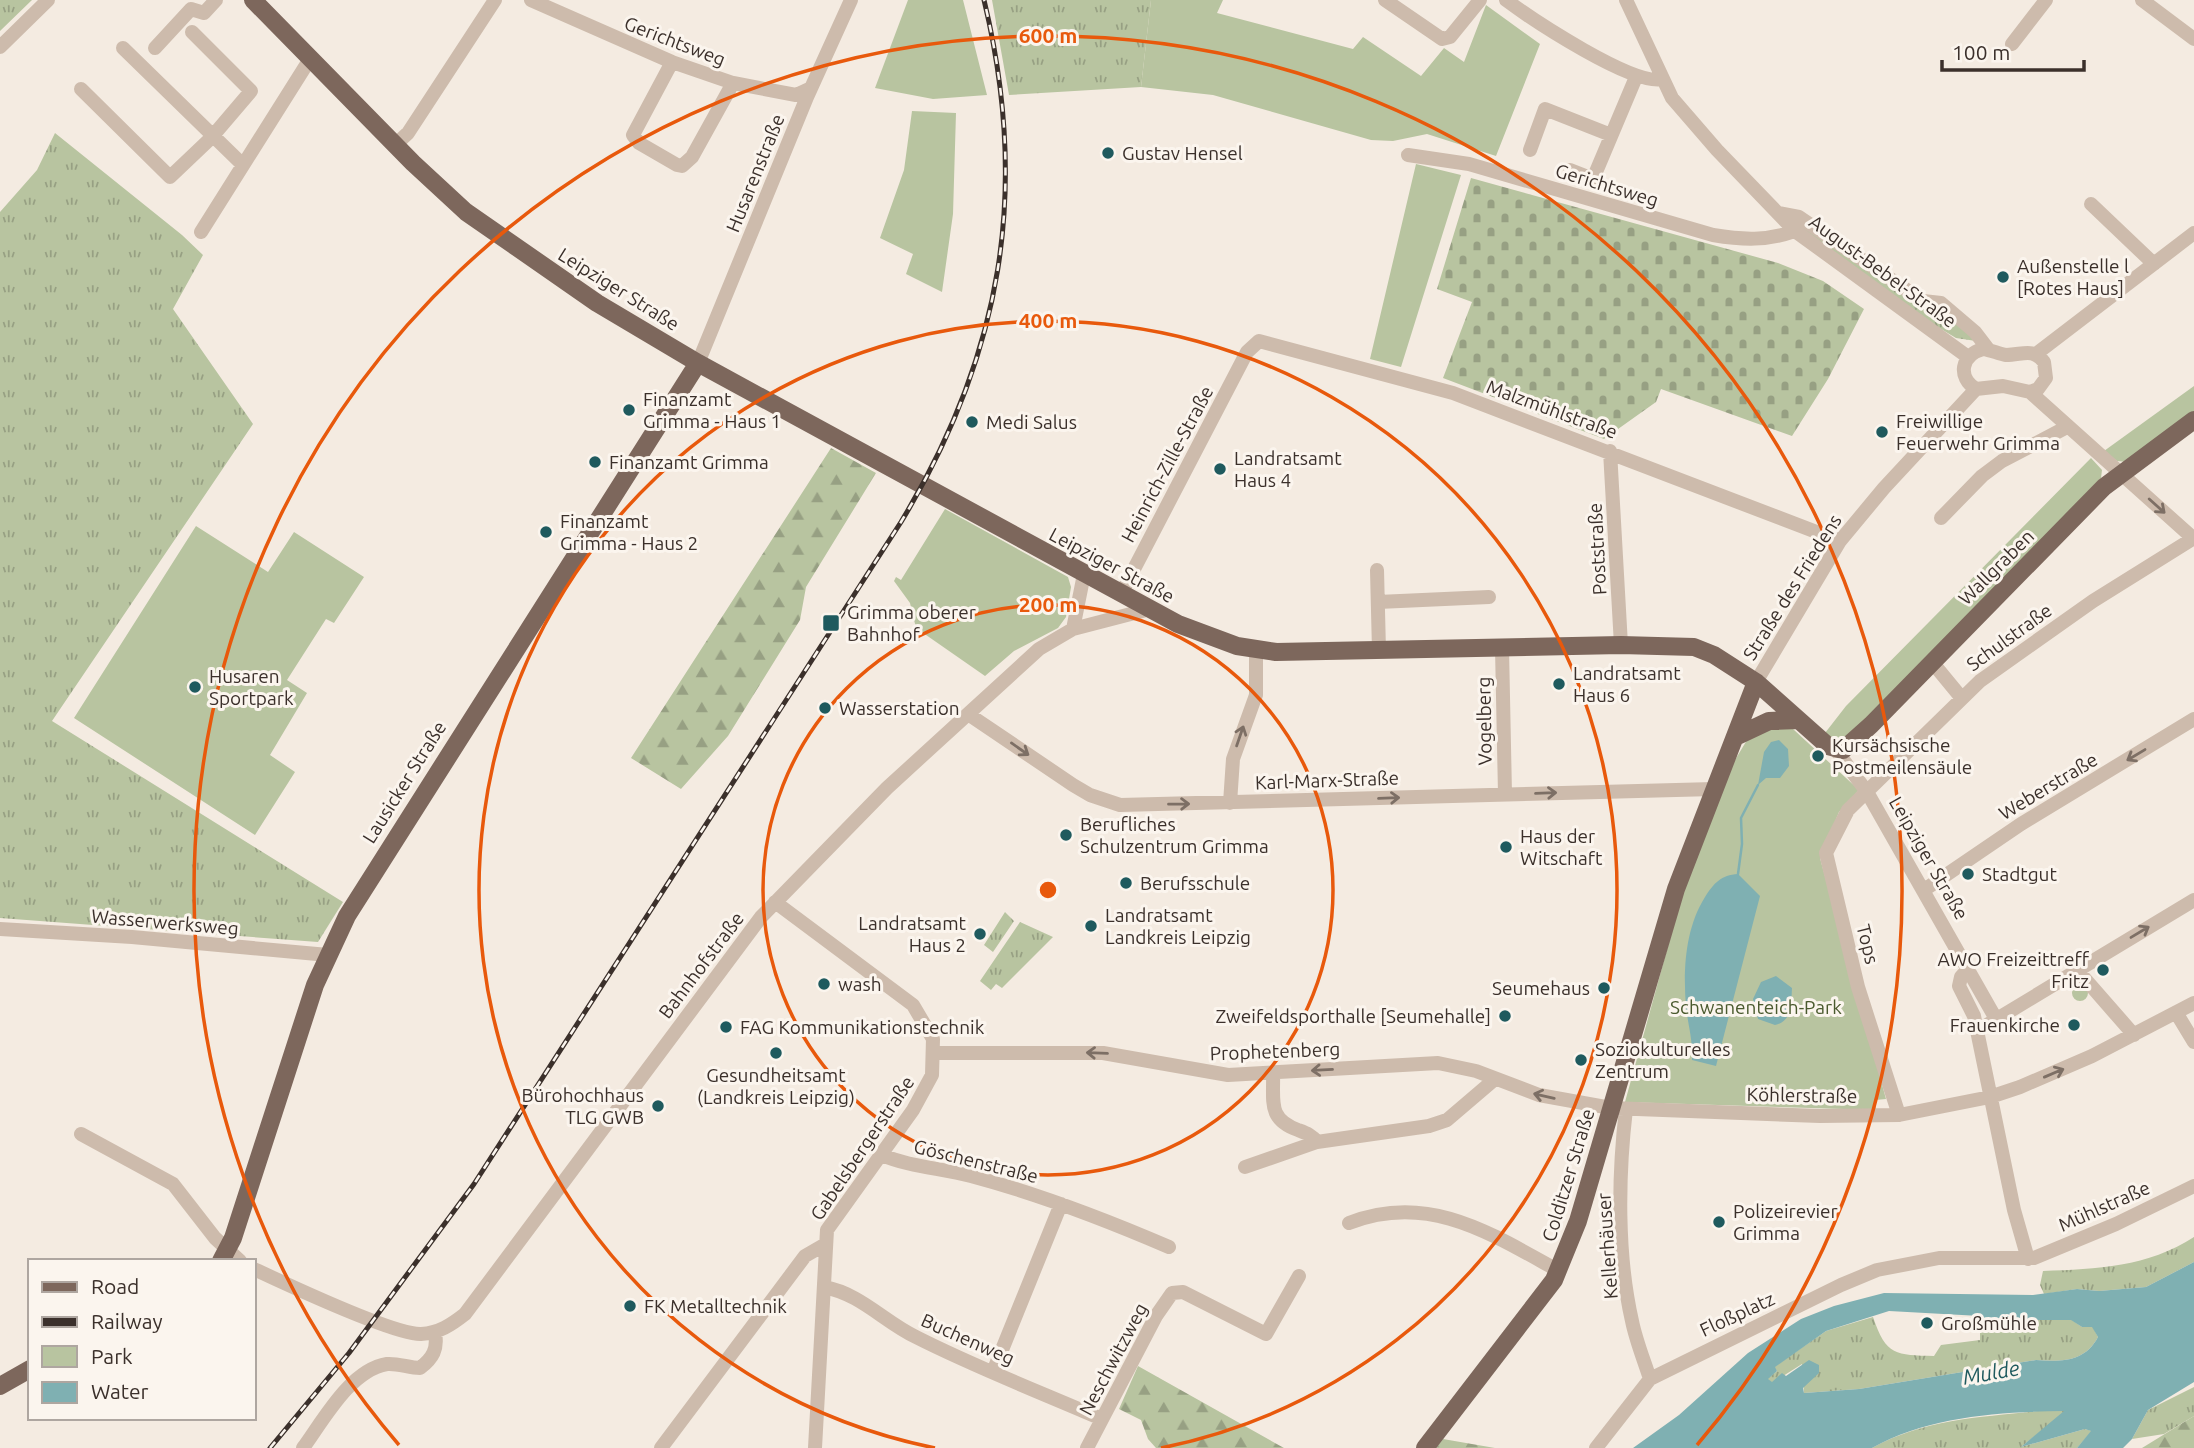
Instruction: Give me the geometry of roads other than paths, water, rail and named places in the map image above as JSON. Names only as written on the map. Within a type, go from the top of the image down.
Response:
[{"type":"main road","name":"Leipziger Straße","points":[[253,0],[395,145],[483,225],[597,303],[698,363],[1150,610],[1211,638],[1256,650],[1621,645],[1694,647],[1714,655],[1756,682],[1836,750]]},
{"type":"main road","name":"Lausicker Straße","points":[[230,1257],[328,955],[396,833],[698,363]]},
{"type":"main road","name":"Wallgraben","points":[[1836,750],[1848,747],[2121,473],[2194,419]]},
{"type":"main road","name":"Colditzer Straße","points":[[1425,1448],[1559,1270],[1618,1108],[1676,889],[1756,682]]},
{"type":"main road","points":[[1735,737],[1769,721],[1798,720]]},
{"type":"main road","points":[[0,1386],[28,1370]]},
{"type":"street","points":[[0,47],[48,0]]},
{"type":"street","points":[[155,48],[191,9],[204,13],[216,0]]},
{"type":"street","points":[[395,145],[408,133],[495,0]]},
{"type":"street","name":"Gerichtsweg","points":[[531,0],[672,62],[733,83],[796,95],[811,88]]},
{"type":"street","name":"Husarenstraße","points":[[698,363],[811,88],[851,0]]},
{"type":"street","points":[[1385,0],[1442,39],[1450,37],[1480,0]]},
{"type":"street","points":[[1506,0],[1548,31],[1636,77],[1656,81],[1663,79]]},
{"type":"street","name":"August-Bebel-Straße","points":[[1626,0],[1679,109],[1795,231],[1968,357]]},
{"type":"street","points":[[2012,44],[2046,0]]},
{"type":"street","points":[[2142,0],[2194,39]]},
{"type":"street","points":[[81,89],[170,177],[211,138],[251,91],[192,32]]},
{"type":"street","points":[[122,48],[211,138],[243,166]]},
{"type":"street","points":[[201,232],[310,59]]},
{"type":"street","points":[[672,62],[633,135],[639,143],[682,166],[692,157],[733,83]]},
{"type":"street","points":[[1570,170],[1593,179],[1636,77]]},
{"type":"street","points":[[1530,150],[1545,109],[1611,135]]},
{"type":"street","name":"Gerichtsweg","points":[[1408,155],[1469,164],[1713,235],[1774,239],[1795,231]]},
{"type":"street","points":[[2091,204],[2154,264]]},
{"type":"street","name":"August-Bebel-Straße","points":[[1778,213],[1799,217],[1923,301],[1935,300],[1975,332],[1988,349]]},
{"type":"street","points":[[2036,354],[2194,233]]},
{"type":"street","name":"Malzmühlstraße","points":[[1247,352],[1259,341],[1403,378],[1611,451],[1840,541]]},
{"type":"street","points":[[2030,392],[2042,384],[2047,372],[2045,362],[2036,354],[2027,351],[2003,355],[1988,349],[1974,352],[1968,357],[1963,374],[1976,389],[2003,386],[2030,392],[2194,539]]},
{"type":"street","name":"Heinrich-Zille-Straße","points":[[1121,594],[1247,352]]},
{"type":"street","name":"Straße des Friedens","points":[[1756,682],[1840,541],[1884,488],[1976,389]]},
{"type":"street","points":[[1941,518],[1992,469],[2067,427]]},
{"type":"street","name":"Poststraße","points":[[1611,451],[1621,645]]},
{"type":"street","name":"Schulstraße","points":[[1867,792],[1961,696],[2076,612],[2194,539]]},
{"type":"street","points":[[1377,570],[1379,650]]},
{"type":"street","points":[[1073,629],[1084,574]]},
{"type":"street","points":[[1378,602],[1489,597]]},
{"type":"street","name":"Bahnhofstraße","points":[[435,1333],[465,1314],[775,902],[887,788],[1039,649],[1073,629],[1150,610]]},
{"type":"street","name":"Vogelberg","points":[[1502,648],[1505,794]]},
{"type":"street","points":[[1230,803],[1233,759],[1256,695],[1256,650]]},
{"type":"street","points":[[1932,662],[1961,696]]},
{"type":"street","name":"Karl-Marx-Straße","points":[[968,714],[1073,785],[1111,803],[1230,803],[1714,789]]},
{"type":"street","name":"Weberstraße","points":[[1924,890],[2021,824],[2194,719]]},
{"type":"street","name":"Leipziger Straße","points":[[1836,750],[1867,792],[1996,1019]]},
{"type":"street","name":"Tops","points":[[1867,792],[1848,810],[1826,853],[1858,987],[1899,1115]]},
{"type":"street","points":[[1977,1031],[2194,900]]},
{"type":"street","points":[[775,902],[913,1006],[929,1029],[935,1052]]},
{"type":"street","name":"Wasserwerksweg","points":[[0,929],[132,937],[328,955]]},
{"type":"street","points":[[1969,968],[1961,977],[1959,986],[1974,1016],[2014,1210],[2028,1259]]},
{"type":"street","points":[[2083,969],[2134,1035]]},
{"type":"street","name":"Köhlerstraße","points":[[1618,1108],[1899,1115],[1990,1097],[2079,1062],[2194,1003]]},
{"type":"street","points":[[2177,1014],[2194,1042]]},
{"type":"street","name":"Prophetenberg","points":[[935,1052],[1103,1053],[1128,1055],[1197,1072],[1228,1075],[1438,1063],[1476,1071],[1539,1095],[1618,1108]]},
{"type":"street","name":"Gabelsbergerstraße","points":[[815,1448],[824,1245],[832,1221],[926,1090],[935,1052]]},
{"type":"street","points":[[1273,1073],[1275,1114],[1279,1121],[1307,1133],[1317,1142]]},
{"type":"street","points":[[1245,1167],[1317,1142],[1429,1126],[1447,1120],[1495,1079]]},
{"type":"street","name":"Kellerhäuser","points":[[1618,1108],[1624,1253],[1632,1321],[1650,1379]]},
{"type":"street","points":[[80,1134],[173,1184],[230,1257]]},
{"type":"street","name":"Göschenstraße","points":[[882,1154],[895,1161],[970,1176],[1061,1203],[1168,1247]]},
{"type":"street","name":"Mühlstraße","points":[[2028,1259],[2116,1224],[2194,1186]]},
{"type":"street","points":[[993,1372],[1061,1203]]},
{"type":"street","points":[[1349,1223],[1373,1214],[1399,1210],[1440,1214],[1505,1241],[1559,1270]]},
{"type":"street","points":[[661,1448],[805,1256],[824,1245]]},
{"type":"street","name":"Floßplatz","points":[[1650,1379],[1877,1270],[1939,1258],[2028,1259]]},
{"type":"street","points":[[256,1270],[391,1327],[418,1335],[435,1333],[436,1348],[428,1362],[419,1367],[387,1364],[362,1376],[342,1396],[303,1448]]},
{"type":"street","name":"Neschwitzweg","points":[[1087,1448],[1156,1316],[1172,1293],[1183,1292],[1266,1334],[1299,1276]]},
{"type":"street","name":"Buchenweg","points":[[824,1287],[857,1297],[909,1334],[1102,1419]]},
{"type":"street","points":[[1596,1448],[1650,1379]]},
{"type":"water","points":[[1779,740],[1788,749],[1789,766],[1780,778],[1766,778],[1758,785],[1764,752],[1771,742]]},
{"type":"water","points":[[1738,874],[1760,896],[1716,1066],[1692,1060],[1686,1007],[1685,964],[1693,922],[1708,892],[1722,878]]},
{"type":"water","points":[[1776,976],[1792,988],[1788,1015],[1785,1020],[1775,1025],[1758,1019],[1753,999],[1761,982]]},
{"type":"water","name":"Mulde","points":[[2194,1262],[2194,1382],[2148,1410],[2132,1439],[2123,1448],[2077,1448],[2091,1431],[2085,1429],[2021,1447],[2064,1411],[1990,1415],[1941,1422],[1894,1437],[1872,1448],[1633,1448],[1679,1415],[1748,1353],[1801,1319],[1834,1306],[1884,1293],[2033,1295],[2077,1289],[2099,1291],[2146,1287]],"holes":[[[1889,1311],[1980,1316],[1980,1320],[2071,1320],[2082,1327],[2092,1327],[2098,1337],[2086,1351],[2071,1359],[2036,1360],[1859,1389],[1804,1393],[1803,1388],[1819,1373],[1819,1365],[1809,1360],[1786,1376],[1782,1373],[1772,1382],[1768,1379],[1777,1371],[1775,1367],[1826,1331]]]},
{"type":"waterway","points":[[1738,874],[1742,844],[1741,818],[1758,785]]},
{"type":"railway","points":[[270,1448],[349,1353],[474,1184],[901,522],[935,459],[963,397],[984,334],[998,270],[1005,205],[1005,139],[998,70],[984,0]]},
{"type":"place","name":"Gustav Hensel","points":[[1108,153]]},
{"type":"place","name":"Außenstelle l [Rotes Haus]","points":[[2003,277]]},
{"type":"place","name":"Finanzamt Grimma - Haus 1","points":[[629,410]]},
{"type":"place","name":"Medi Salus","points":[[972,422]]},
{"type":"place","name":"Freiwillige Feuerwehr Grimma","points":[[1882,432]]},
{"type":"place","name":"Finanzamt Grimma","points":[[595,462]]},
{"type":"place","name":"Landratsamt Haus 4","points":[[1220,469]]},
{"type":"place","name":"Finanzamt Grimma - Haus 2","points":[[546,532]]},
{"type":"place","name":"Grimma oberer Bahnhof","points":[[831,623]]},
{"type":"place","name":"Landratsamt Haus 6","points":[[1559,684]]},
{"type":"place","name":"Husaren Sportpark","points":[[195,687]]},
{"type":"place","name":"Wasserstation","points":[[825,708]]},
{"type":"place","name":"Kursächsische Postmeilensäule","points":[[1818,756]]},
{"type":"place","name":"Berufliches Schulzentrum Grimma","points":[[1066,835]]},
{"type":"place","name":"Haus der Witschaft","points":[[1506,847]]},
{"type":"place","name":"Stadtgut","points":[[1968,874]]},
{"type":"place","name":"Berufsschule","points":[[1126,883]]},
{"type":"place","name":"Landratsamt Landkreis Leipzig","points":[[1091,926]]},
{"type":"place","name":"Landratsamt Haus 2","points":[[980,934]]},
{"type":"place","name":"AWO Freizeittreff Fritz","points":[[2103,970]]},
{"type":"place","name":"wash","points":[[824,984]]},
{"type":"place","name":"Seumehaus","points":[[1604,988]]},
{"type":"place","name":"Zweifeldsporthalle [Seumehalle]","points":[[1505,1016]]},
{"type":"place","name":"Frauenkirche","points":[[2074,1025]]},
{"type":"place","name":"FAG Kommunikationstechnik","points":[[726,1027]]},
{"type":"place","name":"Gesundheitsamt (Landkreis Leipzig)","points":[[776,1053]]},
{"type":"place","name":"Soziokulturelles Zentrum","points":[[1581,1060]]},
{"type":"place","name":"Bürohochhaus TLG GWB","points":[[658,1106]]},
{"type":"place","name":"Polizeirevier Grimma","points":[[1719,1222]]},
{"type":"place","name":"FK Metalltechnik","points":[[630,1306]]},
{"type":"place","name":"Großmühle","points":[[1927,1323]]},
{"type":"park label","name":"Schwanenteich-Park","points":[[1756,1007]]}]
